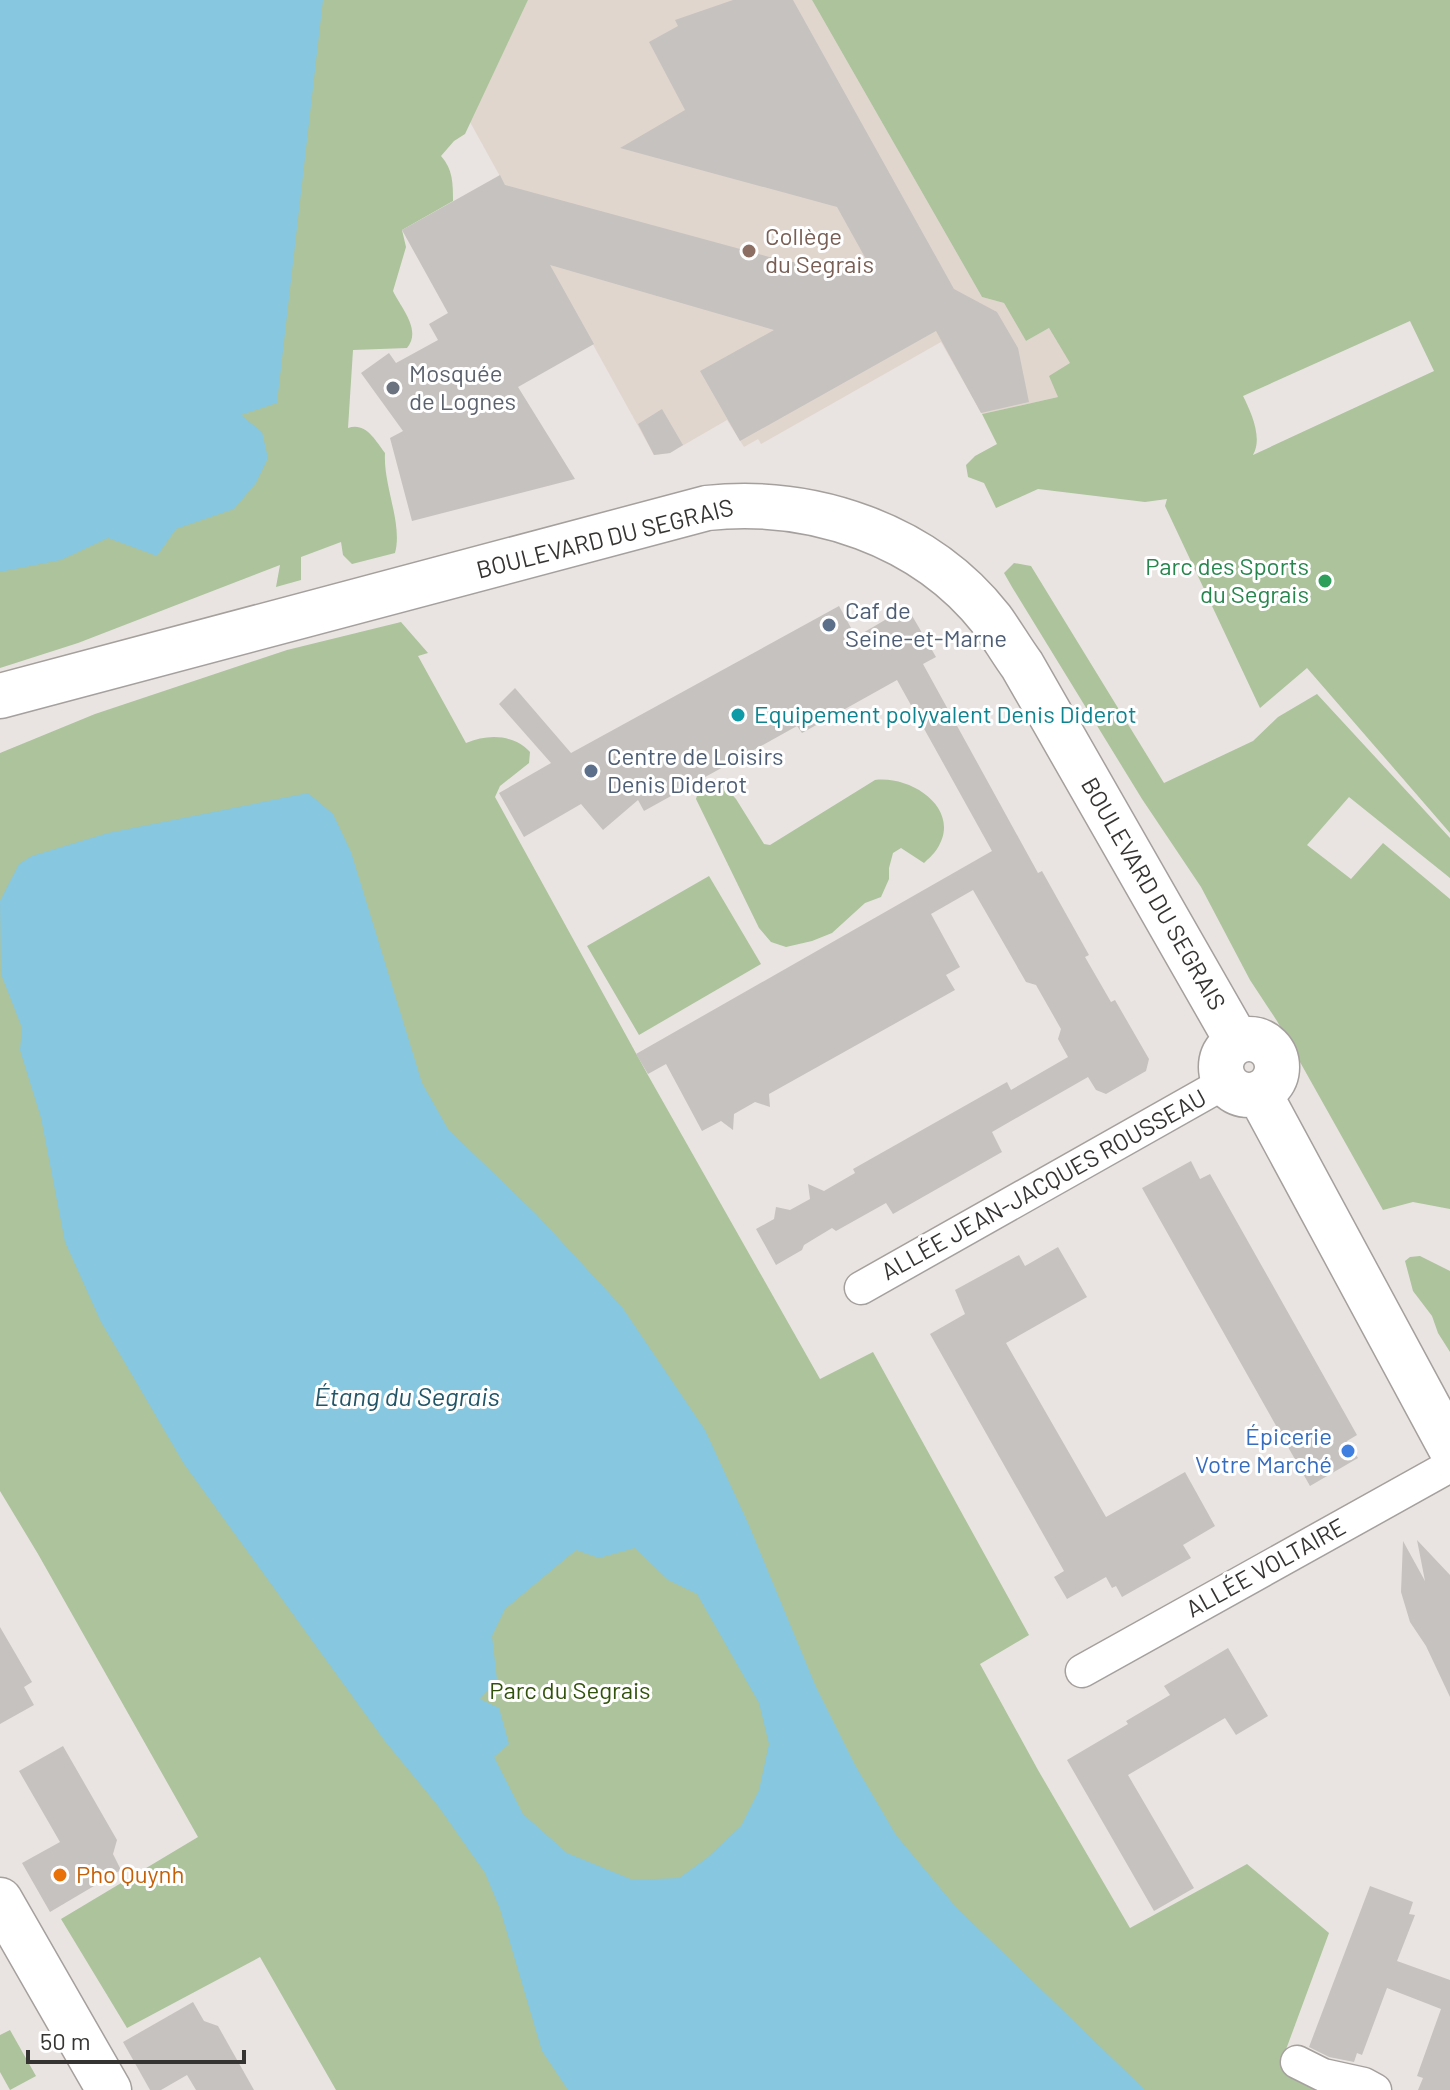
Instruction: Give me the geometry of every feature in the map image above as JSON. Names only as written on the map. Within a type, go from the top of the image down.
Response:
[{"type":"street","name":"BOULEVARD DU SEGRAIS","points":[[0,696],[707,508],[751,505],[832,516],[872,530],[928,561],[990,619],[1022,665],[1237,1041],[1223,1056],[1221,1066],[1252,1086]]},
{"type":"street","name":"ALLÉE JEAN-JACQUES ROUSSEAU","points":[[861,1288],[1252,1086]]},
{"type":"street","points":[[1252,1086],[1363,1252],[1450,1396]]},
{"type":"street","points":[[1252,1086],[1450,1447]]},
{"type":"street","name":"ALLÉE VOLTAIRE","points":[[1082,1671],[1450,1466]]},
{"type":"street","points":[[0,1900],[109,2090]]},
{"type":"street","points":[[1297,2062],[1323,2075],[1364,2084],[1375,2090]]},
{"type":"shaded area","name":"Collège du Segrais","points":[[528,0],[812,0],[982,297],[1004,303],[1026,341],[1049,328],[1071,364],[1058,397],[982,414],[941,342],[761,444],[758,439],[744,447],[727,420],[670,453],[654,455],[470,122]]},
{"type":"green space","points":[[0,0],[528,0],[465,134],[441,156],[450,171],[453,201],[402,230],[406,247],[393,291],[409,319],[411,341],[407,348],[353,350],[348,428],[365,430],[385,453],[397,530],[395,553],[352,564],[343,555],[341,542],[301,557],[301,580],[276,587],[280,565],[78,643],[0,668]]},
{"type":"green space","points":[[812,0],[1450,0],[1450,833],[1307,668],[1260,708],[1165,506],[1167,499],[1145,502],[1038,489],[996,508],[984,483],[968,477],[966,465],[975,456],[997,444],[982,414],[1058,397],[1049,376],[1070,363],[1049,328],[1026,341],[1004,303],[982,297]],"holes":[[[1410,321],[1434,371],[1253,455],[1256,433],[1243,396]]]},
{"type":"green space","points":[[1014,563],[1031,566],[1164,783],[1253,741],[1278,717],[1317,694],[1450,838],[1450,878],[1349,797],[1307,845],[1351,879],[1383,843],[1450,899],[1450,1209],[1413,1202],[1383,1210],[1277,1021],[1250,980],[1201,887],[1142,799],[1004,573]]},
{"type":"green space","name":"Parc du Segrais","points":[[401,622],[428,653],[418,656],[466,743],[500,737],[516,742],[530,752],[529,763],[500,786],[495,797],[820,1379],[873,1352],[1029,1635],[980,1664],[1130,1928],[1247,1864],[1329,1933],[1281,2063],[1350,2090],[336,2090],[260,1957],[127,2028],[61,1919],[198,1837],[0,1491],[0,753],[95,714],[287,650]]},
{"type":"green space","points":[[718,779],[736,799],[764,844],[770,845],[875,780],[904,783],[929,798],[938,808],[943,821],[943,834],[936,851],[924,863],[901,848],[893,853],[889,879],[881,897],[865,903],[832,933],[786,947],[771,942],[759,928],[696,799],[704,785]]},
{"type":"green space","points":[[709,876],[761,964],[639,1035],[587,946]]},
{"type":"green space","points":[[1420,1256],[1450,1271],[1450,1352],[1432,1316],[1413,1291],[1405,1261]]},
{"type":"green space","points":[[10,2030],[36,2076],[10,2090],[0,2072],[0,2035]]},
{"type":"water","points":[[0,0],[323,0],[277,403],[241,415],[262,432],[268,458],[256,483],[234,509],[176,529],[157,556],[108,538],[61,560],[0,572]]},
{"type":"water","name":"Étang du Segrais","points":[[308,793],[333,814],[351,852],[422,1083],[448,1129],[536,1214],[622,1307],[705,1430],[748,1523],[816,1687],[855,1765],[896,1835],[955,1906],[1145,2090],[568,2090],[542,2051],[500,1909],[485,1873],[438,1806],[384,1740],[184,1464],[101,1322],[65,1242],[41,1118],[20,1050],[22,1028],[1,974],[0,901],[19,864],[32,856],[108,833]],"holes":[[[635,1548],[668,1580],[697,1594],[759,1703],[769,1744],[759,1790],[741,1826],[707,1858],[679,1878],[633,1880],[567,1853],[523,1814],[494,1757],[509,1744],[499,1708],[480,1699],[497,1680],[492,1636],[505,1609],[576,1550],[599,1558]]]},
{"type":"building","points":[[733,0],[793,0],[954,289],[997,312],[1018,348],[1029,402],[981,413],[936,331],[740,441],[700,371],[774,330],[550,265],[594,344],[518,387],[575,479],[412,521],[390,438],[403,431],[361,373],[389,353],[396,363],[438,340],[429,324],[448,313],[402,230],[500,175],[505,185],[788,262],[867,261],[837,207],[620,148],[685,110],[649,42],[678,26],[675,20]]},
{"type":"building","points":[[662,409],[683,445],[670,453],[654,455],[638,424]]},
{"type":"building","points":[[839,606],[856,637],[907,607],[936,657],[923,664],[1038,873],[1042,871],[1089,955],[1085,957],[1111,1002],[1115,1000],[1149,1059],[1146,1071],[1106,1094],[1096,1090],[1088,1077],[992,1132],[1002,1152],[893,1214],[886,1203],[836,1231],[832,1228],[776,1265],[756,1229],[774,1219],[776,1207],[790,1210],[810,1199],[808,1184],[824,1191],[855,1173],[853,1169],[1007,1082],[1011,1090],[1068,1057],[1058,1039],[1061,1029],[1036,985],[1026,982],[973,890],[931,914],[960,967],[946,975],[955,990],[769,1094],[770,1107],[755,1102],[734,1114],[733,1130],[721,1121],[702,1131],[666,1064],[648,1074],[636,1054],[992,851],[897,680],[802,733],[797,726],[644,811],[638,800],[603,830],[581,804],[524,837],[499,793],[551,763],[499,704],[515,688],[571,753]]},
{"type":"building","points":[[1191,1161],[1200,1179],[1210,1174],[1357,1435],[1347,1441],[1358,1458],[1310,1486],[1142,1188]]},
{"type":"building","points":[[1058,1247],[1087,1297],[1006,1343],[1106,1517],[1185,1472],[1215,1526],[1183,1545],[1191,1558],[1122,1597],[1106,1577],[1067,1599],[1054,1577],[1064,1571],[930,1334],[965,1314],[955,1290],[1019,1255],[1025,1266]]},
{"type":"building","points":[[1417,1540],[1450,1575],[1450,1697],[1426,1646],[1410,1622],[1401,1592],[1403,1541],[1425,1581]]},
{"type":"building","points":[[0,1627],[32,1682],[24,1687],[34,1705],[0,1724]]},
{"type":"building","points":[[1228,1648],[1268,1716],[1236,1735],[1225,1718],[1128,1775],[1194,1888],[1154,1911],[1067,1760],[1170,1695],[1164,1686]]},
{"type":"building","points":[[63,1746],[117,1840],[113,1854],[121,1870],[50,1912],[22,1863],[60,1842],[19,1771]]},
{"type":"building","points":[[1370,1886],[1413,1902],[1409,1914],[1415,1915],[1397,1961],[1450,1980],[1450,2090],[1418,2090],[1423,2078],[1417,2076],[1441,2009],[1387,1988],[1362,2055],[1357,2053],[1354,2062],[1329,2057],[1309,2047]]},
{"type":"building","points":[[193,2002],[204,2021],[218,2026],[254,2090],[196,2090],[187,2075],[161,2090],[150,2090],[123,2042]]},
{"type":"place","name":"Collège du Segrais","points":[[749,251]]},
{"type":"place","name":"Mosquée de Lognes","points":[[393,388]]},
{"type":"place","name":"Parc des Sports du Segrais","points":[[1325,581]]},
{"type":"place","name":"Caf de Seine-et-Marne","points":[[829,625]]},
{"type":"place","name":"Equipement polyvalent Denis Diderot","points":[[738,715]]},
{"type":"place","name":"Centre de Loisirs Denis Diderot","points":[[591,771]]},
{"type":"place","name":"Épicerie Votre Marché","points":[[1348,1451]]},
{"type":"place","name":"Pho Quynh","points":[[60,1875]]}]
